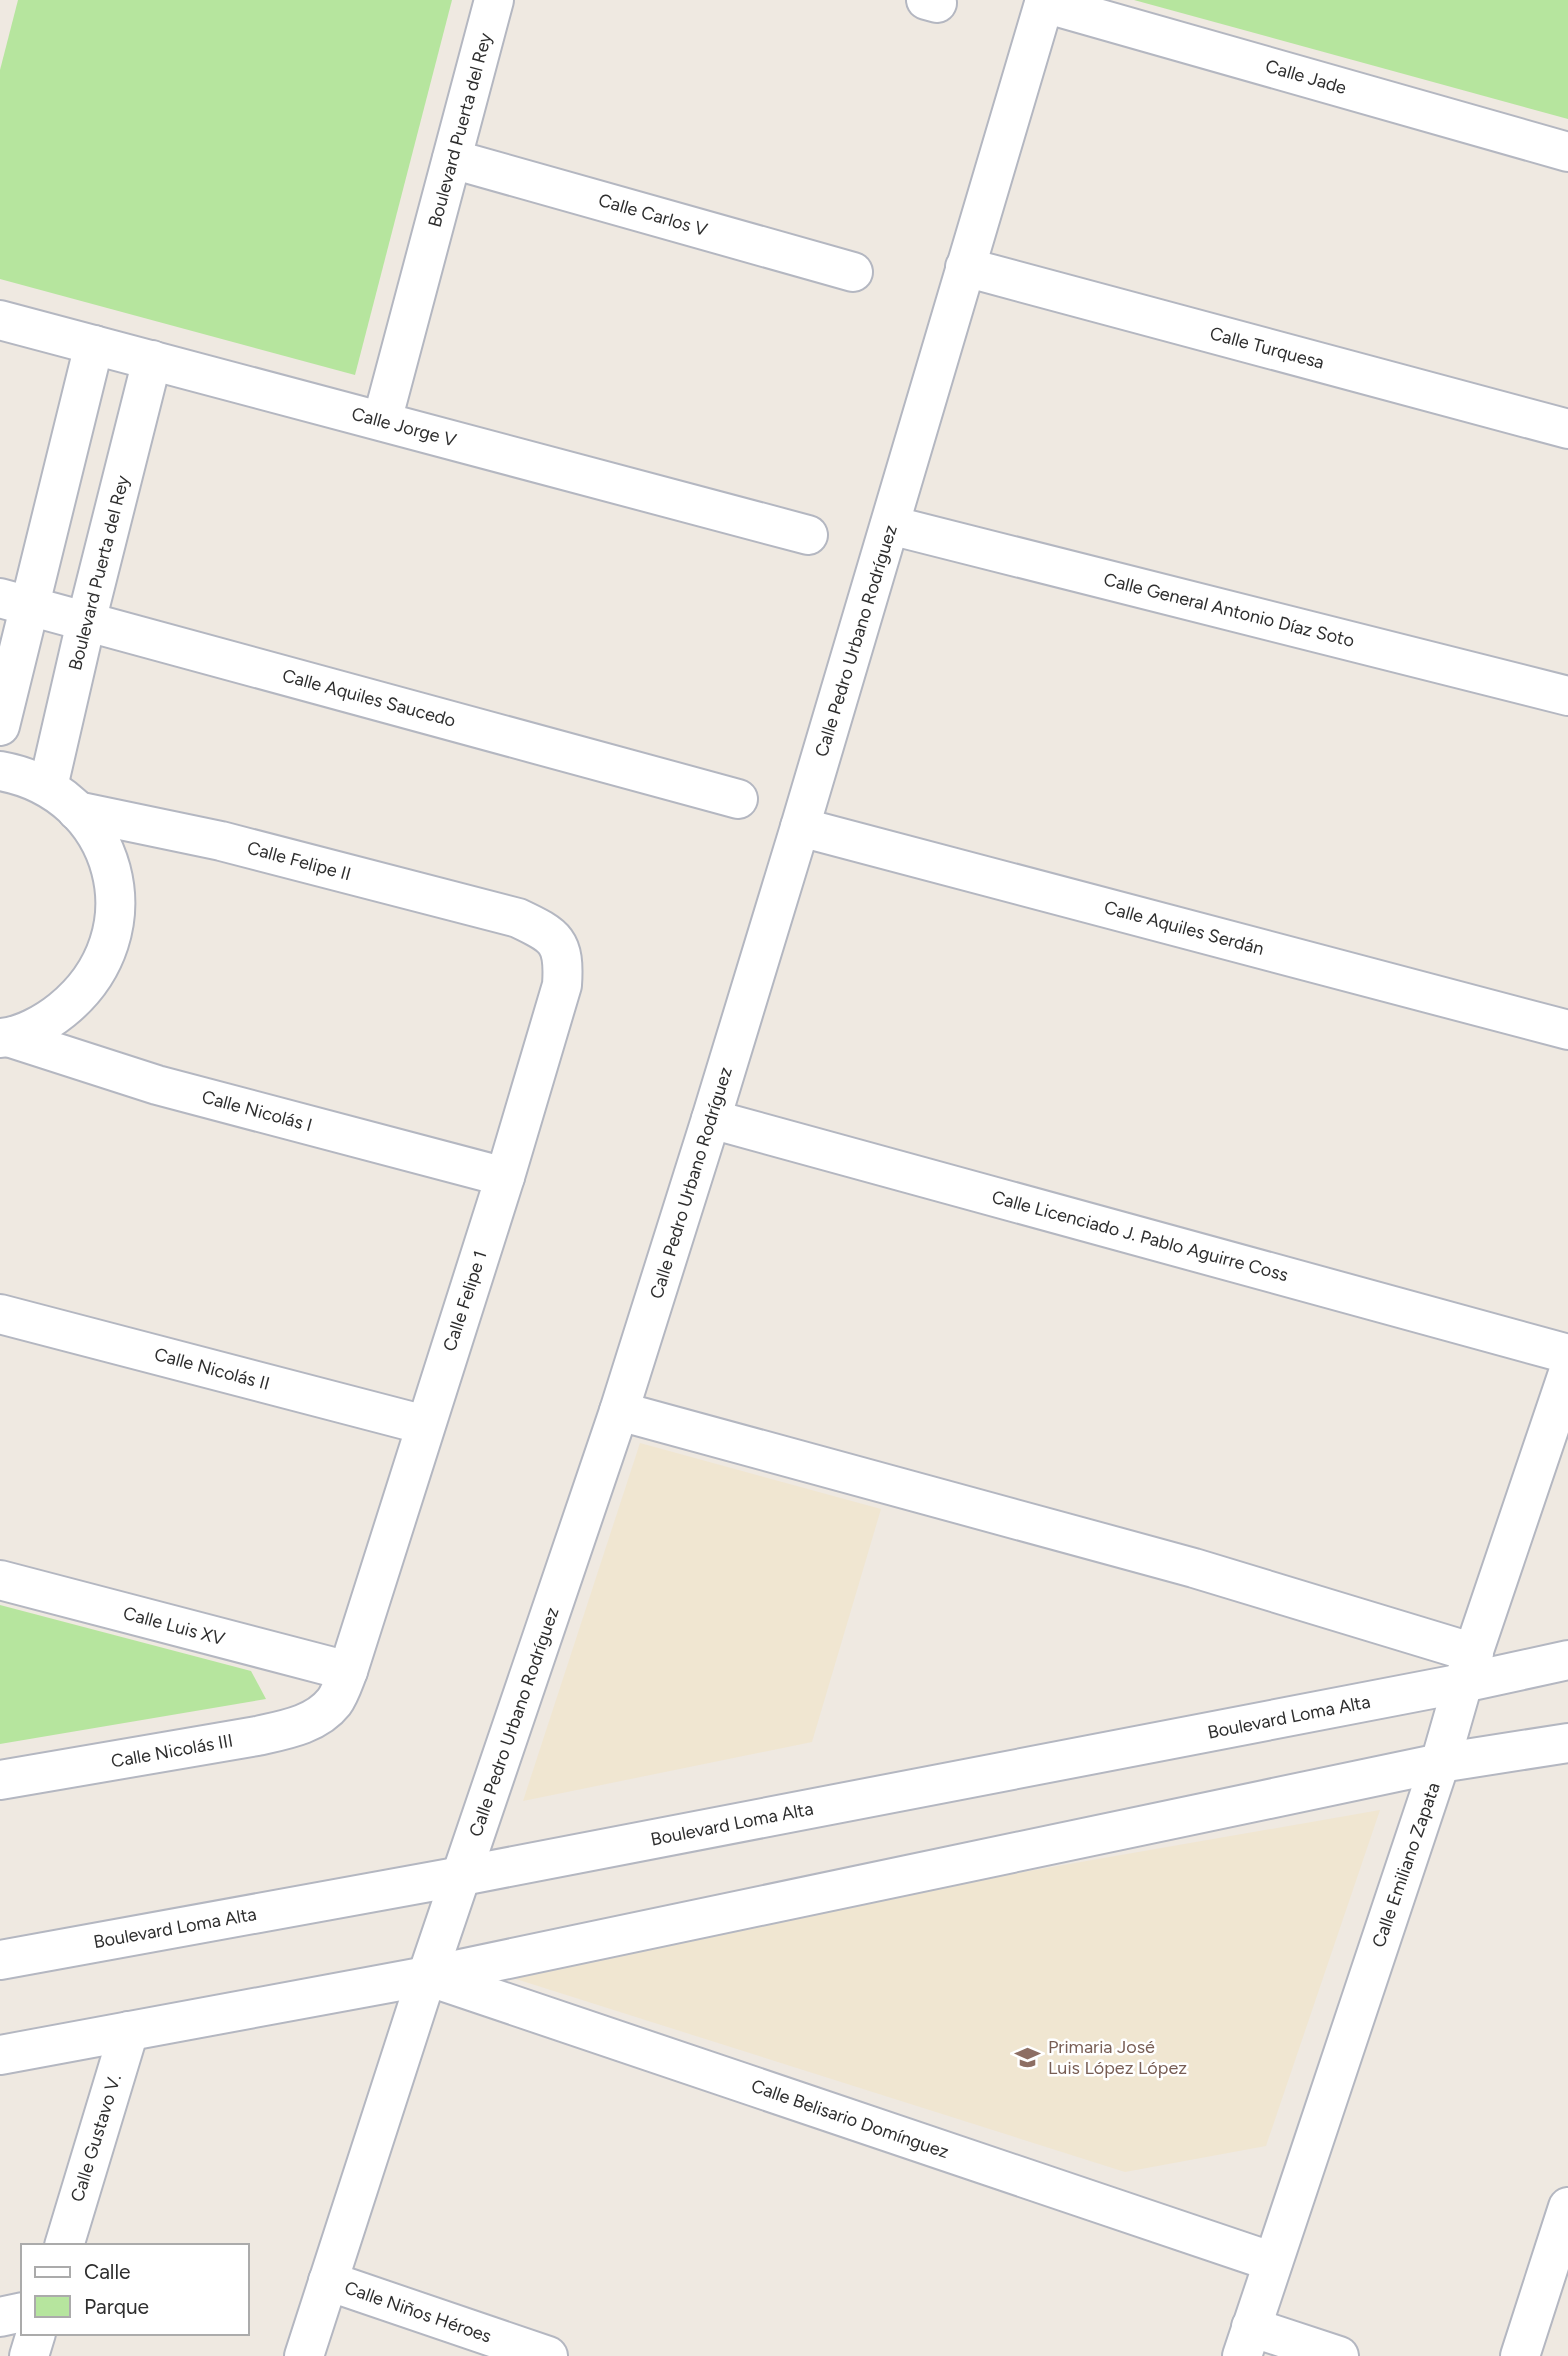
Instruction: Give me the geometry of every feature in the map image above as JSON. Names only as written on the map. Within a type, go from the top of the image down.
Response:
[{"type":"street","name":"Boulevard Puerta del Rey","points":[[382,421],[494,0]]},
{"type":"street","name":"Calle Jade","points":[[1044,1],[1568,152]]},
{"type":"street","name":"Calle Pedro Urbano Rodríguez","points":[[304,2356],[427,1976],[619,1411],[711,1119],[1044,1]]},
{"type":"street","name":"Calle Carlos V","points":[[452,159],[853,272]]},
{"type":"street","name":"Calle Turquesa","points":[[965,267],[1568,429]]},
{"type":"street","name":"Calle Jorge V","points":[[0,320],[808,535]]},
{"type":"street","points":[[0,726],[15,602],[94,345]]},
{"type":"street","name":"Boulevard Puerta del Rey","points":[[48,787],[86,622],[152,360]]},
{"type":"street","name":"Calle General Antonio Díaz Soto","points":[[890,525],[1568,696]]},
{"type":"street","name":"Calle Aquiles Saucedo","points":[[15,602],[738,799]]},
{"type":"street","points":[[0,771],[20,774],[48,787],[77,811],[103,846],[115,884],[115,923],[103,961],[81,994],[51,1019],[6,1038]]},
{"type":"street","name":"Calle Felipe II","points":[[77,811],[221,841],[519,918]]},
{"type":"street","name":"Calle Aquiles Serdán","points":[[800,827],[1568,1030]]},
{"type":"street","name":"Calle Felipe 1","points":[[341,1686],[505,1177],[562,985],[563,965],[559,947],[547,931],[519,918]]},
{"type":"street","name":"Calle Nicolás I","points":[[6,1038],[157,1085],[505,1177]]},
{"type":"street","name":"Calle Licenciado J. Pablo Aguirre Coss","points":[[711,1119],[1568,1354]]},
{"type":"street","name":"Calle Nicolás II","points":[[0,1314],[425,1425]]},
{"type":"street","name":"Calle Emiliano Zapata","points":[[1247,2341],[1568,1373]]},
{"type":"street","points":[[619,1411],[1195,1568],[1469,1668]]},
{"type":"street","name":"Calle Luis XV","points":[[0,1580],[341,1686]]},
{"type":"street","name":"Boulevard Loma Alta","points":[[0,1960],[462,1876],[1469,1668],[1568,1660]]},
{"type":"street","name":"Calle Nicolás III","points":[[0,1780],[257,1736],[295,1726],[319,1716],[341,1686]]},
{"type":"street","points":[[0,2055],[427,1976],[1440,1763],[1568,1743]]},
{"type":"street","name":"Calle Belisario Domínguez","points":[[427,1976],[1273,2262]]},
{"type":"street","name":"Calle Gustavo V.","points":[[65,2244],[129,2031]]},
{"type":"street","points":[[1520,2356],[1568,2207]]},
{"type":"street","name":"Calle Niños Héroes","points":[[328,2281],[548,2356]]},
{"type":"street","points":[[0,2317],[21,2312]]},
{"type":"street","points":[[29,2356],[35,2335]]},
{"type":"street","points":[[1247,2341],[1339,2356]]},
{"type":"shaded area","points":[[640,1443],[881,1509],[812,1742],[523,1801]]},
{"type":"shaded area","name":"Primaria José Luis López López","points":[[1380,1810],[1266,2146],[1125,2172],[478,1967]]},
{"type":"green space","points":[[18,0],[452,0],[355,375],[0,279],[0,70]]},
{"type":"green space","points":[[1134,0],[1568,0],[1568,119]]},
{"type":"green space","points":[[0,1605],[251,1671],[266,1699],[0,1744]]},
{"type":"place","name":"Primaria José Luis López López","points":[[1028,2057]]}]
